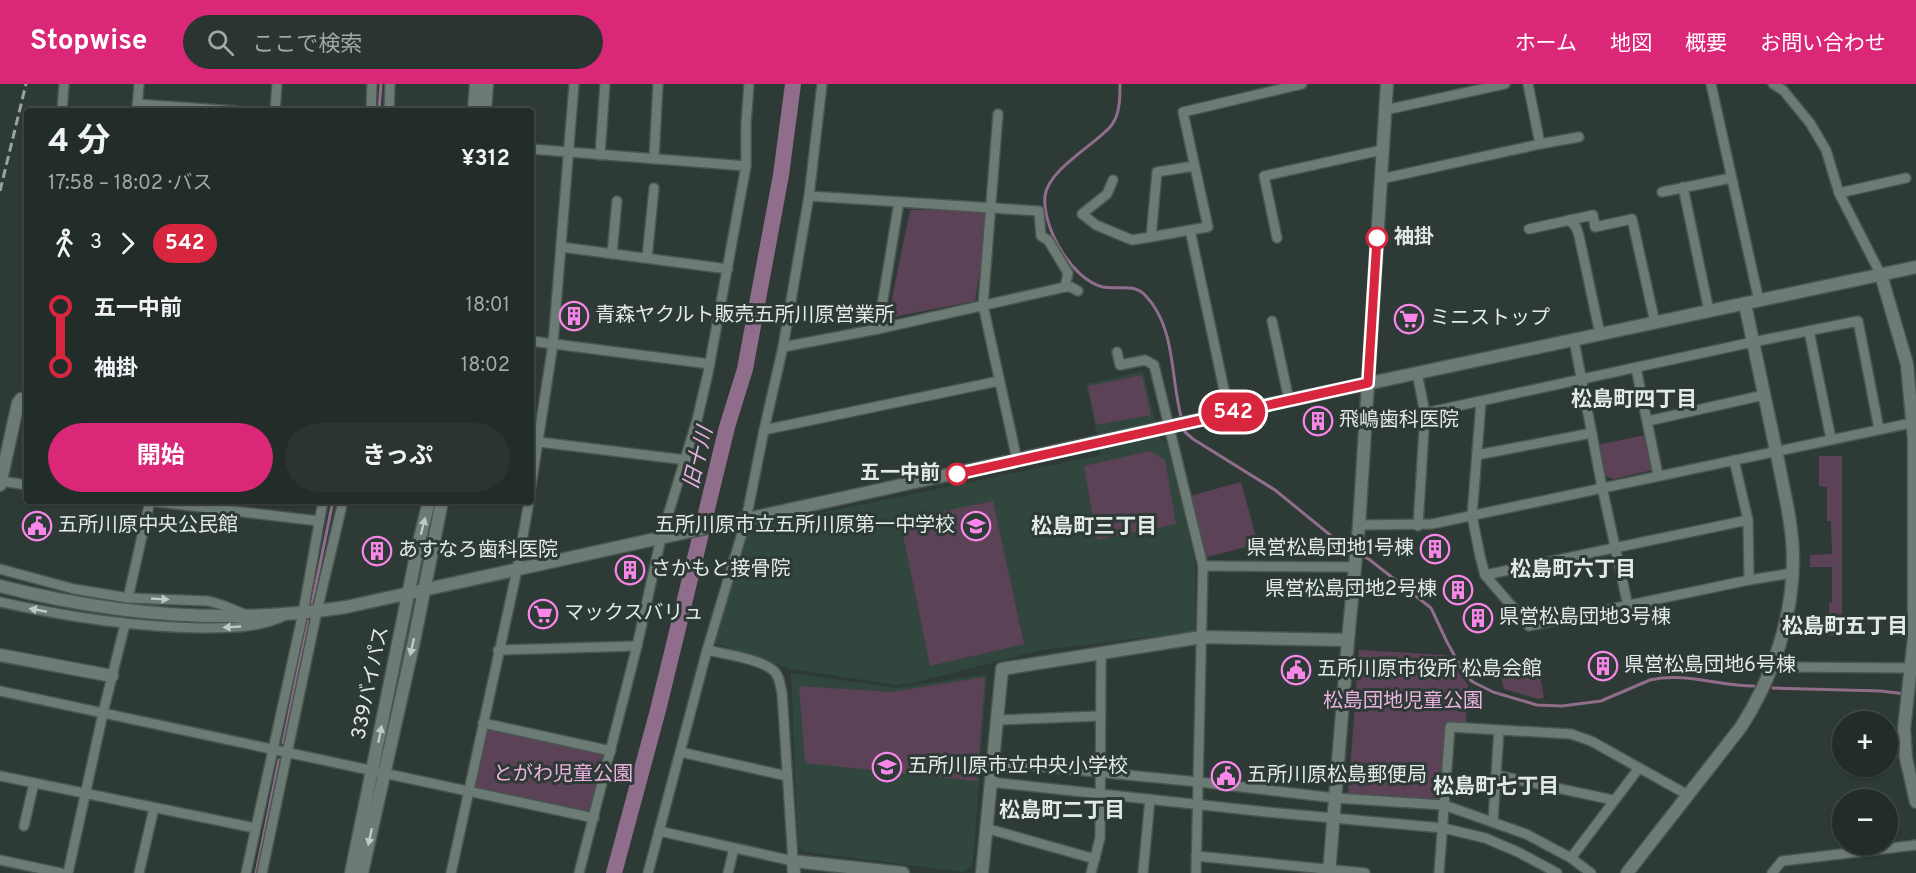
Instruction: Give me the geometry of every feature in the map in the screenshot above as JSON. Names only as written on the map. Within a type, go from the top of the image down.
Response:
[{"type":"street","points":[[62,108],[64,84]]},
{"type":"street","points":[[139,84],[137,107],[162,108]]},
{"type":"street","points":[[275,108],[277,84]]},
{"type":"street","points":[[371,108],[372,84]]},
{"type":"street","points":[[389,108],[390,84]]},
{"type":"street","points":[[474,108],[476,84]]},
{"type":"street","points":[[485,108],[487,84]]},
{"type":"street","points":[[534,467],[553,344],[574,84]]},
{"type":"street","points":[[600,155],[605,84]]},
{"type":"street","points":[[654,159],[658,84]]},
{"type":"street","points":[[579,873],[662,538],[686,460],[710,364],[746,166],[748,84]]},
{"type":"street","points":[[648,873],[742,521],[783,347],[810,196],[822,84]]},
{"type":"street","points":[[1113,180],[1107,194],[1082,214],[1096,225],[1132,240],[1208,226],[1183,112],[1302,84]]},
{"type":"street","points":[[1330,871],[1359,525],[1387,84]]},
{"type":"street","points":[[1385,110],[1505,84]]},
{"type":"street","points":[[1528,84],[1540,144]]},
{"type":"street","points":[[1711,84],[1759,301]]},
{"type":"street","points":[[1773,84],[1783,90],[1826,150],[1839,193],[1881,275],[1907,364],[1914,422],[1915,638],[1904,738],[1916,802]]},
{"type":"street","points":[[998,114],[983,305],[1017,460]]},
{"type":"street","points":[[1381,179],[1579,137]]},
{"type":"street","points":[[534,149],[746,166]]},
{"type":"street","points":[[1277,238],[1264,176],[1383,150]]},
{"type":"street","points":[[1151,237],[1156,172],[1194,166]]},
{"type":"street","points":[[1662,192],[1731,178]]},
{"type":"street","points":[[1839,193],[1906,178]]},
{"type":"street","points":[[1683,187],[1709,311]]},
{"type":"street","points":[[647,258],[654,188]]},
{"type":"street","points":[[810,196],[1039,211],[1041,236],[1048,240],[1068,273],[1065,287]]},
{"type":"street","points":[[612,254],[616,201]]},
{"type":"street","points":[[878,329],[899,202]]},
{"type":"street","points":[[1529,229],[1593,215],[1595,227],[1632,219],[1654,323]]},
{"type":"street","points":[[1569,220],[1576,227],[1579,236],[1600,334]]},
{"type":"street","points":[[1190,230],[1229,413]]},
{"type":"street","points":[[561,247],[728,269]]},
{"type":"street","points":[[0,586],[56,600],[116,610],[163,614],[246,615],[317,611],[517,570],[1196,420],[1916,267]]},
{"type":"street","points":[[783,347],[878,329],[1065,287],[1078,291]]},
{"type":"street","points":[[1628,873],[1741,727],[1759,697],[1772,667],[1787,614],[1793,573],[1790,517],[1745,304]]},
{"type":"street","points":[[1272,321],[1289,400]]},
{"type":"street","points":[[1425,413],[1858,321],[1879,429]]},
{"type":"street","points":[[1809,331],[1831,440]]},
{"type":"street","points":[[1574,340],[1614,547],[1628,606]]},
{"type":"street","points":[[534,341],[710,364]]},
{"type":"street","points":[[1117,352],[1120,365],[1145,360],[1154,365],[1203,566],[1196,873]]},
{"type":"street","points":[[1636,368],[1658,475]]},
{"type":"street","points":[[1417,373],[1425,413],[1418,526]]},
{"type":"street","points":[[764,430],[999,381]]},
{"type":"street","points":[[1648,421],[1764,395]]},
{"type":"street","points":[[24,400],[21,399],[18,403],[0,483],[24,485]]},
{"type":"street","points":[[1481,402],[1472,516],[1485,575],[1529,626],[1793,573]]},
{"type":"street","points":[[1359,525],[1418,526],[1472,516],[1914,422]]},
{"type":"street","points":[[1477,455],[1592,433]]},
{"type":"street","points":[[538,442],[686,460]]},
{"type":"street","points":[[1734,459],[1748,520],[1749,580]]},
{"type":"street","points":[[128,598],[149,504]]},
{"type":"street","points":[[174,504],[319,522]]},
{"type":"street","points":[[246,873],[303,613],[322,504]]},
{"type":"street","points":[[262,873],[317,611],[342,504]]},
{"type":"street","name":"339バイパス","points":[[351,873],[378,771],[409,593],[428,504]]},
{"type":"street","points":[[362,873],[378,771],[424,590],[441,504]]},
{"type":"street","points":[[451,873],[517,570],[528,504]]},
{"type":"street","points":[[1485,575],[1748,520]]},
{"type":"street","points":[[1203,566],[1356,564]]},
{"type":"street","points":[[0,569],[74,589],[128,598],[207,601],[246,615]]},
{"type":"street","points":[[0,602],[72,617],[172,627],[252,626],[276,620],[288,614]]},
{"type":"street","points":[[68,873],[125,624]]},
{"type":"street","points":[[982,873],[1002,669],[1202,637],[1348,640]]},
{"type":"street","points":[[498,650],[637,646]]},
{"type":"street","points":[[707,650],[763,665],[773,670],[779,678],[782,693],[794,867]]},
{"type":"street","points":[[1091,873],[1100,838],[1101,652]]},
{"type":"street","points":[[0,655],[112,676]]},
{"type":"street","points":[[1772,667],[1912,668]]},
{"type":"street","points":[[0,691],[594,818]]},
{"type":"street","points":[[998,720],[1100,716]]},
{"type":"street","points":[[483,723],[611,750]]},
{"type":"street","points":[[1439,873],[1450,728],[1571,734],[1591,741],[1688,795]]},
{"type":"street","points":[[1493,821],[1499,730]]},
{"type":"street","points":[[680,752],[787,776]]},
{"type":"street","points":[[993,762],[1335,798],[1444,805],[1526,834],[1572,858],[1591,873]]},
{"type":"street","points":[[1572,858],[1639,768]]},
{"type":"street","points":[[1496,775],[1613,800]]},
{"type":"street","points":[[0,776],[255,828]]},
{"type":"street","points":[[990,782],[1267,813],[1443,828],[1485,838],[1518,852],[1557,873]]},
{"type":"street","points":[[24,826],[34,783]]},
{"type":"street","points":[[1143,873],[1150,799]]},
{"type":"street","points":[[139,873],[154,808]]},
{"type":"street","points":[[985,828],[1095,859]]},
{"type":"street","points":[[659,831],[734,848],[794,867],[903,873]]},
{"type":"street","points":[[1518,852],[1526,834]]},
{"type":"street","points":[[1772,873],[1782,861],[1916,845]]},
{"type":"street","points":[[728,873],[734,848]]},
{"type":"street","points":[[1196,856],[1272,869],[1365,873]]},
{"type":"street","points":[[0,860],[61,873]]},
{"type":"shaded area","name":"五所川原市立五所川原第一中学校","points":[[1143,371],[1160,439],[1167,444],[1195,562],[1195,632],[1041,650],[913,683],[896,685],[791,669],[713,643],[749,530],[1101,455],[1086,384]]},
{"type":"shaded area","name":"五所川原市立中央小学校","points":[[791,673],[897,688],[987,674],[973,864],[964,872],[806,852],[798,847]]},
{"type":"green space","points":[[990,209],[975,301],[888,318],[910,210]]},
{"type":"green space","points":[[1142,375],[1151,415],[1096,425],[1088,386]]},
{"type":"green space","points":[[1645,435],[1653,470],[1613,479],[1604,475],[1597,445]]},
{"type":"green space","points":[[1150,451],[1165,460],[1176,524],[1097,540],[1084,466]]},
{"type":"green space","points":[[1819,456],[1842,456],[1842,635],[1829,636],[1832,567],[1810,567],[1810,555],[1832,554],[1831,521],[1827,521],[1827,487],[1819,486]]},
{"type":"green space","points":[[1241,482],[1258,544],[1207,557],[1190,496]]},
{"type":"green space","points":[[993,501],[1024,644],[930,666],[900,520]]},
{"type":"green space","name":"松島団地児童公園","points":[[1359,650],[1446,655],[1468,685],[1466,724],[1446,723],[1440,801],[1348,796]]},
{"type":"green space","points":[[1539,668],[1544,698],[1538,699],[1504,689],[1500,675]]},
{"type":"green space","points":[[985,677],[977,781],[805,763],[799,686],[891,692]]},
{"type":"green space","name":"とがわ児童公園","points":[[487,728],[604,753],[589,811],[475,787]]},
{"type":"waterway","points":[[379,108],[381,84]]},
{"type":"waterway","name":"旧十川","points":[[614,873],[658,710],[727,427],[745,369],[781,175],[793,84]]},
{"type":"waterway","points":[[1120,84],[1119,107],[1113,123],[1054,177],[1045,196],[1045,208],[1048,222],[1061,250],[1080,274],[1103,287],[1130,288],[1140,291],[1155,308],[1168,339],[1182,420]]},
{"type":"waterway","points":[[1183,427],[1193,439],[1275,490],[1340,543],[1354,551]]},
{"type":"waterway","points":[[312,603],[332,504]]},
{"type":"waterway","points":[[1360,554],[1431,608],[1466,676],[1493,692],[1537,705],[1562,706],[1601,701],[1650,680],[1663,678],[1689,678],[1754,686]]},
{"type":"waterway","points":[[283,743],[308,621]]},
{"type":"waterway","points":[[1773,688],[1881,691],[1905,694]]},
{"type":"waterway","points":[[256,873],[279,760]]},
{"type":"railway","points":[[0,191],[26,84]]},
{"type":"bus line","name":"542","points":[[957,474],[1368,383],[1377,238]]},
{"type":"place","name":"袖掛","points":[[1377,238]]},
{"type":"place","name":"青森ヤクルト販売五所川原営業所","points":[[574,316]]},
{"type":"place","name":"ミニストップ","points":[[1409,319]]},
{"type":"place","name":"飛嶋歯科医院","points":[[1318,421]]},
{"type":"place","name":"五一中前","points":[[957,474]]},
{"type":"place","name":"五所川原中央公民館","points":[[37,526]]},
{"type":"place","name":"五所川原市立五所川原第一中学校","points":[[976,526]]},
{"type":"place","name":"県営松島団地1号棟","points":[[1435,549]]},
{"type":"place","name":"あすなろ歯科医院","points":[[377,551]]},
{"type":"place","name":"さかもと接骨院","points":[[630,570]]},
{"type":"place","name":"県営松島団地2号棟","points":[[1458,590]]},
{"type":"place","name":"マックスバリュ","points":[[543,614]]},
{"type":"place","name":"県営松島団地3号棟","points":[[1478,618]]},
{"type":"place","name":"県営松島団地6号棟","points":[[1603,666]]},
{"type":"place","name":"五所川原市役所 松島会館","points":[[1296,670]]},
{"type":"place","name":"五所川原市立中央小学校","points":[[887,767]]},
{"type":"place","name":"五所川原松島郵便局","points":[[1226,776]]},
{"type":"district","name":"松島町四丁目","points":[[1634,400]]},
{"type":"district","name":"松島町三丁目","points":[[1094,527]]},
{"type":"district","name":"松島町六丁目","points":[[1573,570]]},
{"type":"district","name":"松島町五丁目","points":[[1845,627]]},
{"type":"district","name":"松島町七丁目","points":[[1496,787]]},
{"type":"district","name":"松島町二丁目","points":[[1062,811]]}]
